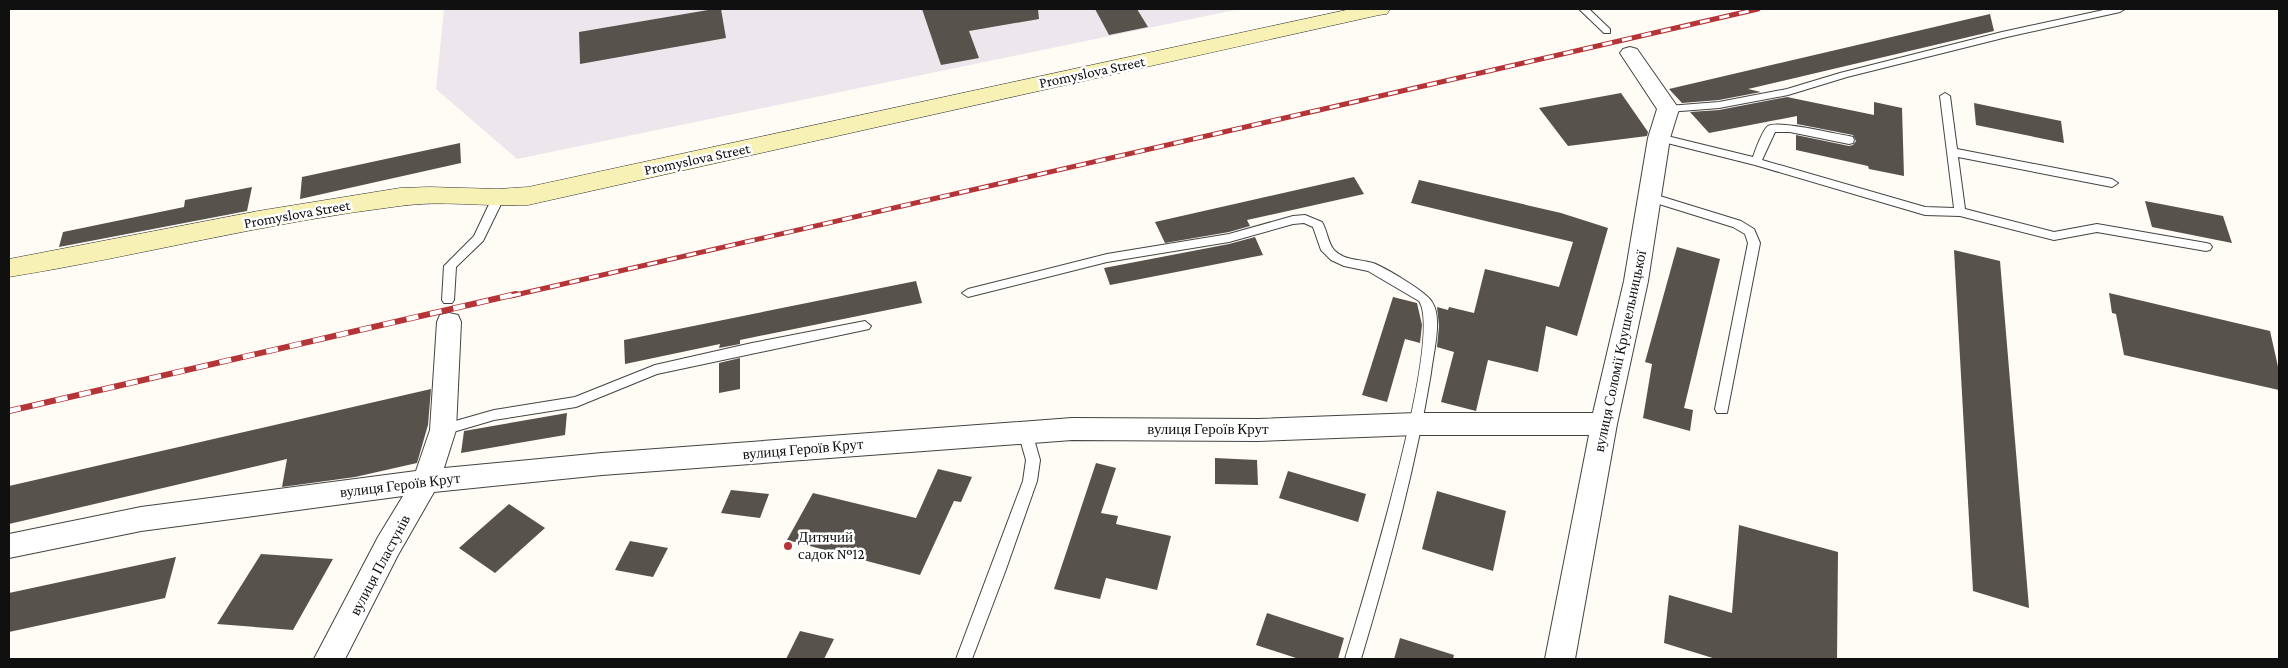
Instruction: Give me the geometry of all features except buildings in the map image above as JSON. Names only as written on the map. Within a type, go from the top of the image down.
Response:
[{"type":"street","name":"Promyslova Street","points":[[9,268],[258,220],[400,197],[429,195],[498,198],[528,196],[1379,9]]},
{"type":"street","points":[[1630,53],[1668,109]]},
{"type":"street","name":"вулиця Соломії Крушельницької","points":[[1560,659],[1604,424],[1636,281],[1660,138],[1668,109]]},
{"type":"street","name":"вулиця Пластунів","points":[[329,659],[388,546],[426,481],[443,430],[448,311]]},
{"type":"street","name":"вулиця Героїв Крут","points":[[9,546],[141,520],[426,481],[602,464],[1072,430],[1258,430],[1416,424],[1604,424]]},
{"type":"lane","points":[[1584,9],[1607,31]]},
{"type":"lane","points":[[1668,109],[1719,105],[1788,92],[1844,75],[2120,9]]},
{"type":"lane","points":[[1945,96],[1960,212]]},
{"type":"lane","points":[[1756,162],[1771,129],[1790,129],[1849,140]]},
{"type":"lane","points":[[1660,138],[1756,162],[1925,212],[1960,212],[2054,236],[2098,228],[2206,247]]},
{"type":"lane","points":[[1952,152],[2112,183]]},
{"type":"lane","points":[[1650,197],[1737,224],[1750,232],[1754,243],[1722,409]]},
{"type":"lane","name":"вулиця Пластунів","points":[[448,311],[450,266],[478,238],[498,198]]},
{"type":"lane","points":[[968,293],[1108,258],[1230,238],[1293,220],[1305,219],[1318,225],[1327,250],[1334,257],[1344,262],[1371,267],[1422,298],[1428,305],[1431,330],[1416,424],[1391,530],[1353,659]]},
{"type":"lane","points":[[443,430],[494,415],[576,402],[655,370],[752,348],[865,326]]},
{"type":"lane","points":[[964,659],[998,572],[1030,481],[1033,460],[1025,432]]},
{"type":"shaded area","points":[[444,9],[1240,9],[517,159],[436,89]]},
{"type":"railway","points":[[511,296],[1758,9]]},
{"type":"railway","points":[[9,411],[516,294]]},
{"type":"place","name":"Дитячий садок №12","points":[[788,546]]}]
